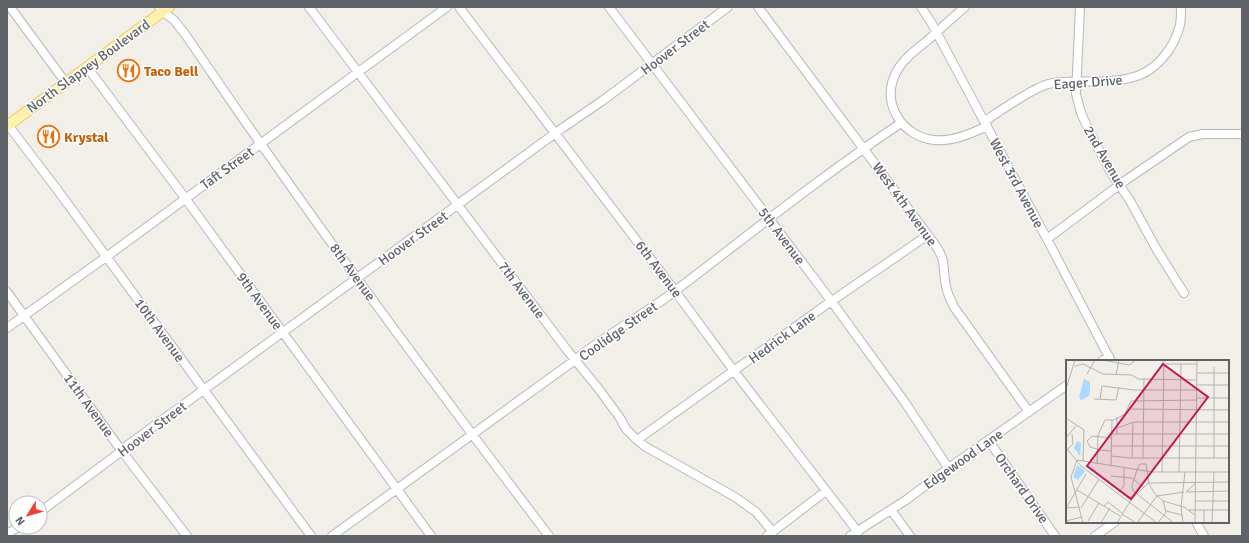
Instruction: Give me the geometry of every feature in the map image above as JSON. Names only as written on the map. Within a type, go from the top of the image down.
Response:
[{"type":"main road","name":"North Slappey Boulevard","points":[[7,126],[164,9]]},
{"type":"street","points":[[10,7],[66,83]]},
{"type":"street","name":"7th Avenue","points":[[309,7],[575,360],[598,388],[620,418],[626,429],[646,447],[735,497],[756,512],[770,534]]},
{"type":"street","name":"Taft Street","points":[[7,328],[447,7]]},
{"type":"street","name":"6th Avenue","points":[[459,7],[734,371],[858,532]]},
{"type":"street","name":"5th Avenue","points":[[609,7],[832,302],[908,408],[949,469]]},
{"type":"street","name":"Hoover Street","points":[[48,506],[120,453],[121,450],[602,101],[728,7]]},
{"type":"street","name":"West 4th Avenue","points":[[758,7],[942,255],[945,284],[954,307],[1029,412]]},
{"type":"street","name":"West 3rd Avenue","points":[[921,7],[1048,239],[1107,359]]},
{"type":"street","points":[[901,123],[895,114],[891,102],[890,89],[899,67],[907,58],[965,7]]},
{"type":"street","name":"2nd Avenue","points":[[1080,7],[1076,94],[1084,120],[1119,185],[1129,199],[1157,250],[1184,293]]},
{"type":"street","name":"Eager Drive","points":[[901,123],[915,133],[934,140],[950,139],[960,137],[986,124],[1035,90],[1046,85],[1076,81],[1108,81],[1130,78],[1153,67],[1172,46],[1180,24],[1181,7]]},
{"type":"street","name":"8th Avenue","points":[[164,9],[185,34],[260,144],[472,435],[549,536]]},
{"type":"street","name":"9th Avenue","points":[[87,67],[185,198],[431,536]]},
{"type":"street","name":"Coolidge Street","points":[[332,536],[608,335],[675,291],[769,218],[901,123]]},
{"type":"street","name":"10th Avenue","points":[[7,126],[56,188],[311,536]]},
{"type":"street","points":[[1048,239],[1119,185],[1189,137],[1203,134],[1242,134]]},
{"type":"street","name":"Hedrick Lane","points":[[637,440],[928,235]]},
{"type":"street","name":"11th Avenue","points":[[7,292],[121,450],[187,536]]},
{"type":"street","name":"Edgewood Lane","points":[[850,536],[891,510],[1066,386]]},
{"type":"street","name":"Orchard Drive","points":[[989,441],[1055,536]]},
{"type":"street","points":[[770,534],[826,491]]},
{"type":"street","points":[[891,510],[910,536]]},
{"type":"street","points":[[1095,536],[1114,523]]},
{"type":"street","points":[[1197,523],[1204,536]]},
{"type":"place","name":"Taco Bell","points":[[128,71]]},
{"type":"place","name":"Krystal","points":[[49,137]]}]
